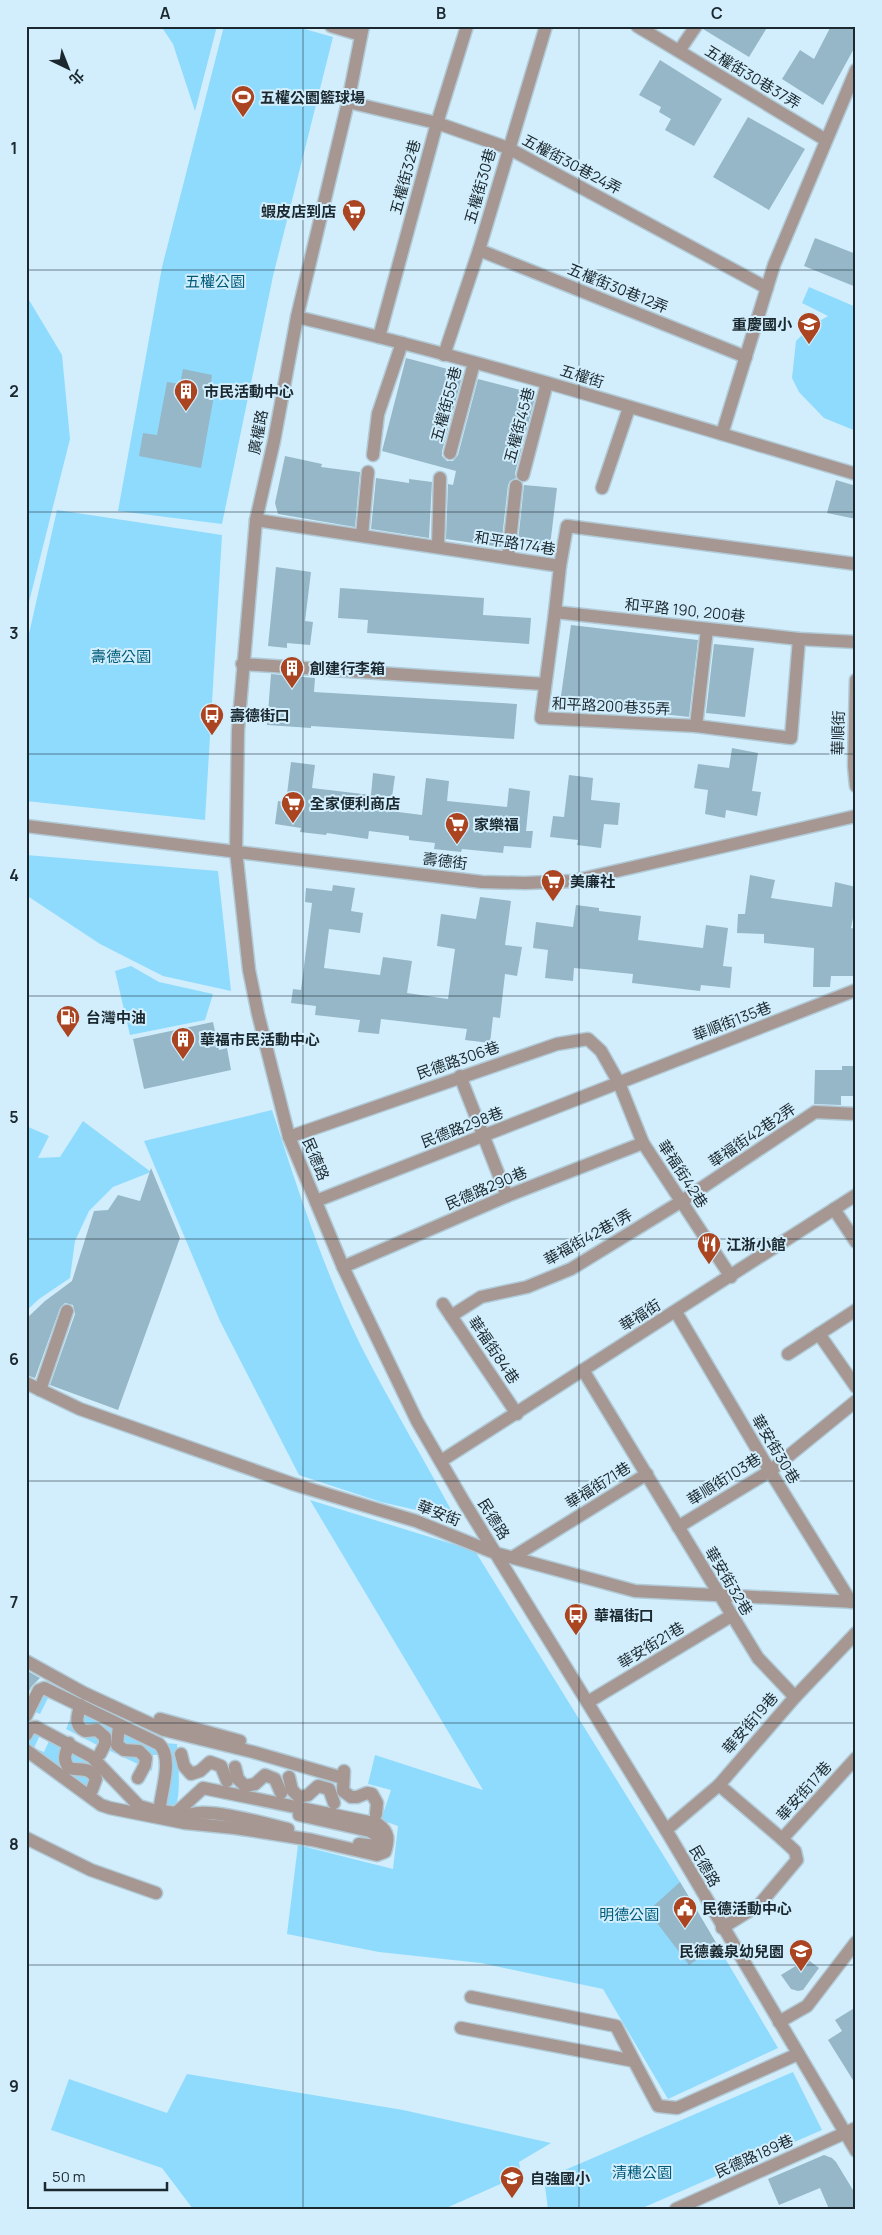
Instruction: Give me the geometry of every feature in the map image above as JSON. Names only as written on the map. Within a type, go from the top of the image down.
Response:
[{"type":"street","points":[[330,26],[362,31]]},
{"type":"street","name":"五權街32巷","points":[[379,337],[437,123],[467,26]]},
{"type":"street","name":"五權街30巷","points":[[444,355],[479,250],[546,26]]},
{"type":"street","name":"五權街30巷37弄","points":[[637,26],[826,140]]},
{"type":"street","points":[[679,51],[696,26]]},
{"type":"street","name":"廣權路","points":[[236,851],[238,730],[242,664],[256,520],[274,441],[297,317],[348,102],[362,31]]},
{"type":"street","points":[[722,434],[774,265],[856,70]]},
{"type":"street","name":"五權街30巷24弄","points":[[348,102],[437,123],[508,148],[767,288]]},
{"type":"street","name":"五權街30巷12弄","points":[[479,250],[746,357]]},
{"type":"street","name":"五權街","points":[[297,317],[402,343],[547,383],[856,474]]},
{"type":"street","points":[[373,454],[378,414],[402,343]]},
{"type":"street","name":"五權街55巷","points":[[450,453],[474,363]]},
{"type":"street","name":"五權街45巷","points":[[522,475],[547,383]]},
{"type":"street","points":[[602,488],[629,408]]},
{"type":"street","points":[[362,535],[368,472]]},
{"type":"street","points":[[438,547],[440,478]]},
{"type":"street","points":[[508,558],[516,486]]},
{"type":"street","name":"和平路174巷","points":[[256,520],[560,566],[567,526],[856,564]]},
{"type":"street","points":[[555,612],[560,566]]},
{"type":"street","name":"和平路 190, 200巷","points":[[555,612],[799,639],[856,642]]},
{"type":"street","name":"和平路200巷35弄","points":[[555,612],[541,718],[696,726],[790,738],[799,639]]},
{"type":"street","points":[[696,726],[707,629]]},
{"type":"street","points":[[242,664],[544,684]]},
{"type":"street","name":"華順街","points":[[856,680],[854,766],[856,786]]},
{"type":"street","name":"壽德街","points":[[26,826],[482,882],[525,883],[573,881],[856,816]]},
{"type":"street","name":"民德路","points":[[236,851],[250,970],[258,1014],[289,1136],[343,1268],[417,1421],[666,1830],[722,1928],[798,2054],[850,2130],[856,2151]]},
{"type":"street","name":"華順街135巷","points":[[619,1083],[856,990]]},
{"type":"street","name":"民德路306巷","points":[[289,1136],[557,1044],[588,1038],[601,1051],[619,1083]]},
{"type":"street","points":[[460,1076],[507,1196]]},
{"type":"street","name":"民德路298巷","points":[[316,1201],[619,1083]]},
{"type":"street","name":"華福街42巷","points":[[619,1083],[643,1142],[730,1277]]},
{"type":"street","name":"華福街42巷2弄","points":[[682,1201],[815,1112],[856,1114]]},
{"type":"street","name":"民德路290巷","points":[[343,1268],[507,1196],[643,1142]]},
{"type":"street","name":"華福街","points":[[441,1462],[856,1195]]},
{"type":"street","name":"華福街42巷1弄","points":[[452,1316],[481,1297],[527,1287],[571,1269],[682,1201]]},
{"type":"street","points":[[834,1209],[856,1242]]},
{"type":"street","name":"華福街84巷","points":[[443,1304],[517,1414]]},
{"type":"street","points":[[788,1354],[856,1310]]},
{"type":"street","points":[[40,1390],[67,1311]]},
{"type":"street","name":"華安街30巷","points":[[676,1312],[770,1471],[853,1602]]},
{"type":"street","points":[[819,1334],[856,1387]]},
{"type":"street","name":"華福街71巷","points":[[513,1557],[647,1474],[583,1370]]},
{"type":"street","name":"華安街","points":[[26,1384],[80,1409],[293,1484],[416,1522],[495,1552],[635,1591],[720,1597],[853,1602]]},
{"type":"street","name":"華順街103巷","points":[[678,1527],[770,1471],[856,1401]]},
{"type":"street","name":"華安街32巷","points":[[647,1474],[758,1658],[795,1697]]},
{"type":"street","name":"華安街21巷","points":[[588,1702],[731,1616]]},
{"type":"street","name":"華安街19巷","points":[[666,1830],[719,1784],[795,1697],[856,1633]]},
{"type":"street","points":[[26,1661],[84,1693],[162,1724],[343,1778],[343,1790],[351,1797],[357,1797],[367,1792],[372,1794],[378,1803],[376,1814]]},
{"type":"street","points":[[80,1705],[76,1720],[77,1724],[86,1731],[97,1730],[105,1737],[105,1744],[95,1750],[29,1713],[39,1690],[44,1688],[80,1705],[163,1748],[166,1761],[160,1806],[162,1811]]},
{"type":"street","points":[[119,1725],[116,1740],[120,1748],[139,1751],[146,1758],[145,1765],[138,1778]]},
{"type":"street","points":[[26,1735],[30,1728],[36,1727],[92,1757],[139,1806],[146,1810],[176,1813],[195,1794],[204,1788],[226,1791],[378,1824],[384,1828],[388,1836],[388,1843],[385,1852],[377,1856],[312,1840],[236,1828],[185,1824],[101,1804],[27,1750]]},
{"type":"street","points":[[69,1743],[64,1757],[65,1763],[69,1768],[88,1770],[93,1773],[96,1779],[92,1790]]},
{"type":"street","points":[[181,1754],[184,1766],[191,1774],[200,1771],[210,1762],[221,1766],[227,1780]]},
{"type":"street","name":"華安街17巷","points":[[722,1928],[759,1905],[797,1860],[795,1851],[782,1839],[856,1758]]},
{"type":"street","points":[[235,1767],[238,1779],[245,1786],[255,1784],[265,1775],[275,1779],[280,1793]]},
{"type":"street","points":[[289,1778],[292,1790],[299,1797],[308,1794],[318,1786],[324,1786],[329,1789],[334,1803]]},
{"type":"street","points":[[719,1784],[782,1839]]},
{"type":"street","points":[[26,1838],[91,1870],[156,1893]]},
{"type":"street","points":[[779,2022],[807,2006],[856,1942]]},
{"type":"street","points":[[471,1997],[616,2026],[658,2106],[677,2108],[798,2054]]},
{"type":"street","points":[[462,2028],[634,2062]]},
{"type":"street","name":"民德路189巷","points":[[676,2209],[850,2130]]},
{"type":"green space","points":[[161,26],[217,26],[195,111],[173,44]]},
{"type":"green space","name":"五權公園","points":[[224,26],[294,26],[333,37],[273,276],[222,524],[118,511],[162,267]]},
{"type":"green space","points":[[809,287],[856,307],[856,431],[824,418],[799,392],[792,378],[796,341],[811,326],[828,316],[802,303]]},
{"type":"green space","points":[[26,295],[62,355],[70,439],[26,614]]},
{"type":"green space","name":"壽德公園","points":[[57,510],[222,535],[205,820],[26,801],[26,647]]},
{"type":"green space","points":[[26,855],[218,871],[231,991],[163,976],[100,944],[26,895]]},
{"type":"green space","points":[[131,966],[159,982],[213,994],[205,1020],[130,1035],[115,971]]},
{"type":"green space","points":[[272,1110],[312,1230],[348,1318],[372,1368],[456,1519],[381,1502],[299,1475],[220,1321],[144,1141]]},
{"type":"green space","points":[[83,1121],[151,1172],[113,1187],[89,1211],[75,1241],[70,1278],[39,1299],[26,1311],[26,1126],[49,1136],[38,1158],[60,1157]]},
{"type":"green space","name":"明德公園","points":[[310,1500],[475,1551],[680,1882],[778,2048],[668,2099],[603,1989],[481,1963],[379,1952],[287,1934],[298,1845],[393,1869],[398,1826],[381,1820],[391,1790],[368,1784],[375,1755],[483,1790]]},
{"type":"green space","points":[[41,1694],[49,1696],[40,1714],[33,1711]]},
{"type":"green space","points":[[83,1713],[114,1728],[113,1745],[139,1755],[140,1765],[108,1750],[90,1727],[82,1724]]},
{"type":"green space","points":[[72,1715],[100,1737],[99,1746],[66,1729]]},
{"type":"green space","points":[[32,1732],[40,1735],[34,1748],[44,1752],[49,1741],[63,1745],[60,1754],[91,1775],[88,1791],[27,1747]]},
{"type":"green space","points":[[125,1733],[158,1747],[162,1755],[153,1755],[152,1771],[149,1769],[150,1754],[146,1749],[122,1746],[122,1736]]},
{"type":"green space","points":[[164,1743],[177,1744],[179,1788],[174,1809],[164,1804]]},
{"type":"green space","points":[[76,1752],[106,1777],[98,1783],[70,1761],[71,1754]]},
{"type":"green space","name":"清穗公園","points":[[793,2072],[822,2130],[640,2209],[548,2209],[544,2179]]},
{"type":"green space","points":[[187,2074],[403,2110],[551,2143],[519,2162],[521,2175],[444,2209],[193,2209],[162,2168],[51,2130],[69,2079],[167,2113]]},
{"type":"building","points":[[704,26],[768,26],[749,57],[703,29]]},
{"type":"building","points":[[831,26],[856,26],[856,45],[823,105],[782,79],[800,50],[814,59]]},
{"type":"building","points":[[660,60],[722,99],[694,146],[665,130],[671,119],[659,112],[661,107],[639,95]]},
{"type":"building","points":[[748,117],[805,149],[769,210],[713,177]]},
{"type":"building","points":[[815,238],[856,254],[856,287],[804,266]]},
{"type":"building","points":[[406,358],[463,373],[442,451],[442,456],[447,461],[453,461],[458,455],[478,379],[536,394],[515,473],[516,478],[510,481],[508,485],[501,547],[446,539],[448,484],[453,485],[456,471],[382,451]]},
{"type":"building","name":"市民活動中心","points":[[183,369],[212,375],[210,389],[215,390],[201,468],[139,456],[143,433],[157,435],[167,382],[180,384]]},
{"type":"building","points":[[285,456],[322,464],[321,467],[360,472],[355,527],[278,514],[275,503]]},
{"type":"building","points":[[376,478],[409,483],[409,479],[432,482],[429,538],[371,529]]},
{"type":"building","points":[[836,480],[856,486],[856,519],[827,513]]},
{"type":"building","points":[[524,485],[557,488],[550,546],[518,542]]},
{"type":"building","points":[[276,567],[311,572],[305,621],[313,622],[310,645],[287,643],[287,648],[268,646]]},
{"type":"building","points":[[340,588],[484,598],[483,615],[531,618],[529,644],[367,633],[368,620],[338,618]]},
{"type":"building","points":[[571,625],[698,640],[689,717],[560,703]]},
{"type":"building","points":[[714,644],[754,648],[745,717],[706,713]]},
{"type":"building","points":[[271,674],[315,678],[314,692],[517,704],[514,739],[267,725]]},
{"type":"building","points":[[732,748],[758,753],[752,791],[761,792],[757,816],[726,810],[725,818],[705,814],[708,790],[694,788],[698,764],[729,768]]},
{"type":"building","points":[[291,762],[315,765],[312,788],[371,795],[373,773],[395,776],[390,811],[422,815],[426,778],[449,781],[447,801],[507,807],[509,788],[530,791],[526,831],[533,831],[531,848],[504,846],[503,853],[462,849],[461,852],[434,849],[435,843],[409,840],[409,836],[369,831],[368,839],[327,833],[326,835],[300,832],[301,828],[275,824],[278,801],[286,802]]},
{"type":"building","points":[[569,775],[593,778],[591,800],[620,803],[618,825],[604,824],[601,848],[577,845],[578,840],[550,837],[553,816],[564,817]]},
{"type":"building","points":[[750,875],[775,880],[771,898],[832,907],[835,882],[856,887],[856,903],[851,928],[856,929],[853,962],[856,962],[856,976],[831,976],[830,987],[813,987],[814,948],[764,943],[764,934],[737,933],[738,914],[745,914]]},
{"type":"building","points":[[333,885],[355,888],[351,911],[363,913],[360,933],[329,929],[324,968],[380,975],[383,957],[412,961],[407,993],[448,999],[455,949],[437,946],[441,914],[476,919],[480,897],[511,901],[505,945],[522,947],[517,976],[505,974],[500,1018],[493,1017],[490,1043],[465,1040],[467,1029],[381,1019],[379,1034],[358,1032],[360,1020],[315,1015],[316,1006],[291,1003],[293,989],[301,990],[312,903],[305,902],[306,888],[332,891]]},
{"type":"building","points":[[576,905],[599,908],[599,911],[641,916],[638,940],[703,948],[706,925],[728,928],[723,966],[732,967],[730,988],[701,985],[700,991],[632,983],[633,974],[574,968],[573,981],[545,978],[548,950],[533,948],[536,922],[573,927]]},
{"type":"building","name":"華福市民活動中心","points":[[213,1022],[219,1050],[227,1048],[231,1070],[144,1089],[133,1039]]},
{"type":"building","points":[[842,1066],[856,1066],[856,1096],[841,1096],[841,1105],[814,1104],[815,1070],[842,1070]]},
{"type":"building","points":[[151,1168],[180,1238],[118,1410],[50,1385],[75,1314],[73,1305],[65,1303],[60,1308],[35,1378],[26,1375],[26,1319],[45,1301],[72,1281],[94,1211],[108,1210],[118,1195],[140,1201]]},
{"type":"building","points":[[26,1670],[40,1678],[32,1686],[26,1697]]},
{"type":"building","name":"民德活動中心","points":[[680,1882],[718,1946],[689,1965],[648,1911]]},
{"type":"building","name":"民德義泉幼兒園","points":[[807,1959],[819,1968],[803,1990],[791,1989],[781,1975]]},
{"type":"building","points":[[856,2007],[856,2085],[828,2040],[842,2031],[835,2020]]},
{"type":"building","points":[[824,2155],[836,2162],[856,2195],[856,2209],[829,2209],[820,2188],[779,2205],[768,2179]]},
{"type":"place","name":"五權公園籃球場","points":[[243,118]]},
{"type":"place","name":"蝦皮店到店","points":[[354,232]]},
{"type":"place","name":"重慶國小","points":[[809,345]]},
{"type":"place","name":"市民活動中心","points":[[186,412]]},
{"type":"place","name":"創建行李箱","points":[[292,689]]},
{"type":"place","name":"壽德街口","points":[[212,736]]},
{"type":"place","name":"全家便利商店","points":[[293,824]]},
{"type":"place","name":"家樂福","points":[[457,845]]},
{"type":"place","name":"美廉社","points":[[553,902]]},
{"type":"place","name":"台灣中油","points":[[68,1038]]},
{"type":"place","name":"華福市民活動中心","points":[[183,1060]]},
{"type":"place","name":"江浙小館","points":[[709,1265]]},
{"type":"place","name":"華福街口","points":[[576,1636]]},
{"type":"place","name":"民德活動中心","points":[[685,1929]]},
{"type":"place","name":"民德義泉幼兒園","points":[[801,1972]]},
{"type":"place","name":"自強國小","points":[[512,2199]]}]
